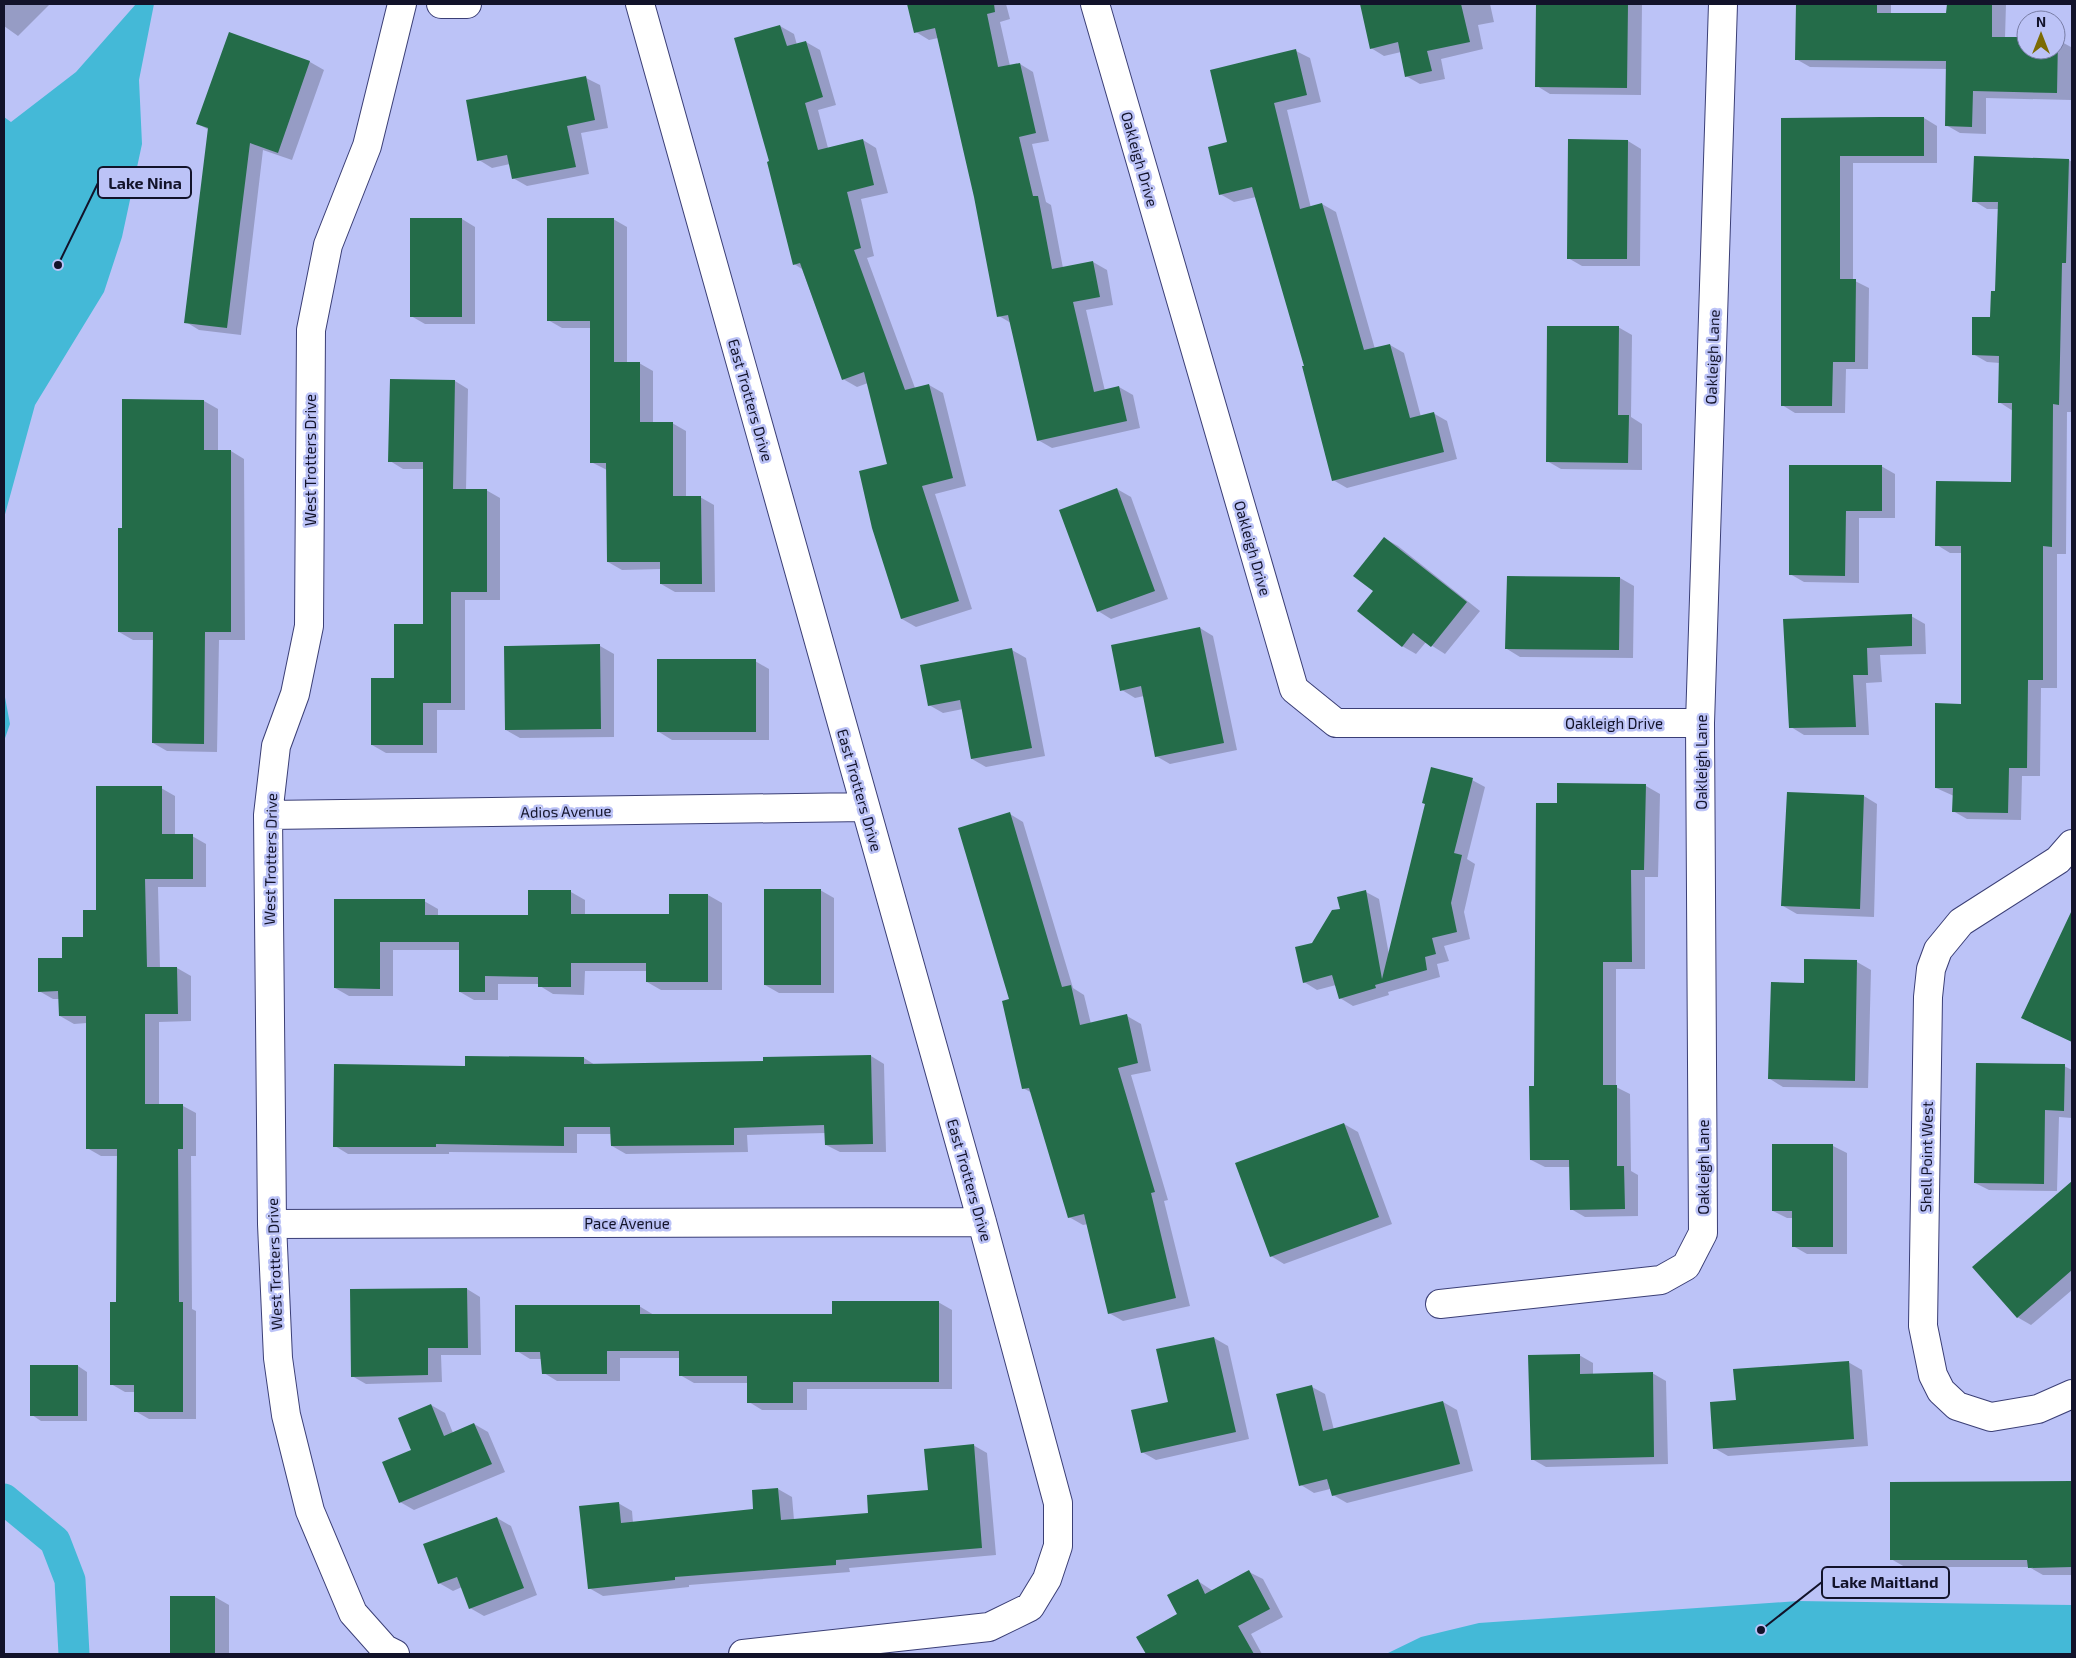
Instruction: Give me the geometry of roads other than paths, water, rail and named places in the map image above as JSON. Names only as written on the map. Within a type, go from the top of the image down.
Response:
[{"type":"street","name":"West Trotters Drive","points":[[390,1652],[353,1613],[310,1511],[286,1415],[278,1358],[272,1224],[268,815],[276,746],[295,694],[310,626],[311,330],[328,245],[367,146],[402,4]]},
{"type":"street","points":[[441,4],[467,4]]},
{"type":"street","name":"East Trotters Drive","points":[[640,4],[982,1222],[1058,1503],[1058,1546],[1047,1579],[1030,1607],[989,1627],[743,1654]]},
{"type":"street","name":"Oakleigh Drive","points":[[1095,4],[1294,690],[1336,724],[1700,724]]},
{"type":"street","name":"Oakleigh Lane","points":[[1440,1304],[1661,1280],[1686,1266],[1703,1233],[1700,724],[1723,4]]},
{"type":"street","name":"Adios Avenue","points":[[268,815],[865,807]]},
{"type":"street","name":"Shell Point West","points":[[2072,844],[2058,860],[1961,922],[1938,950],[1931,969],[1928,997],[1924,1326],[1933,1375],[1941,1391],[1956,1406],[1990,1417],[2038,1409],[2072,1394]]},
{"type":"street","name":"Pace Avenue","points":[[272,1224],[982,1222]]},
{"type":"water","points":[[136,4],[154,4],[139,80],[142,144],[122,237],[104,292],[35,405],[4,518],[4,117],[11,122],[76,72]]},
{"type":"water","points":[[4,692],[10,724],[4,741]]},
{"type":"water","points":[[1798,1601],[2072,1605],[2072,1654],[1386,1654],[1421,1637],[1479,1623]]},
{"type":"waterway","points":[[4,1499],[55,1541],[70,1580],[74,1654]]},
{"type":"place","name":"Lake Nina","points":[[58,265]]},
{"type":"place","name":"Lake Maitland","points":[[1761,1630]]}]
